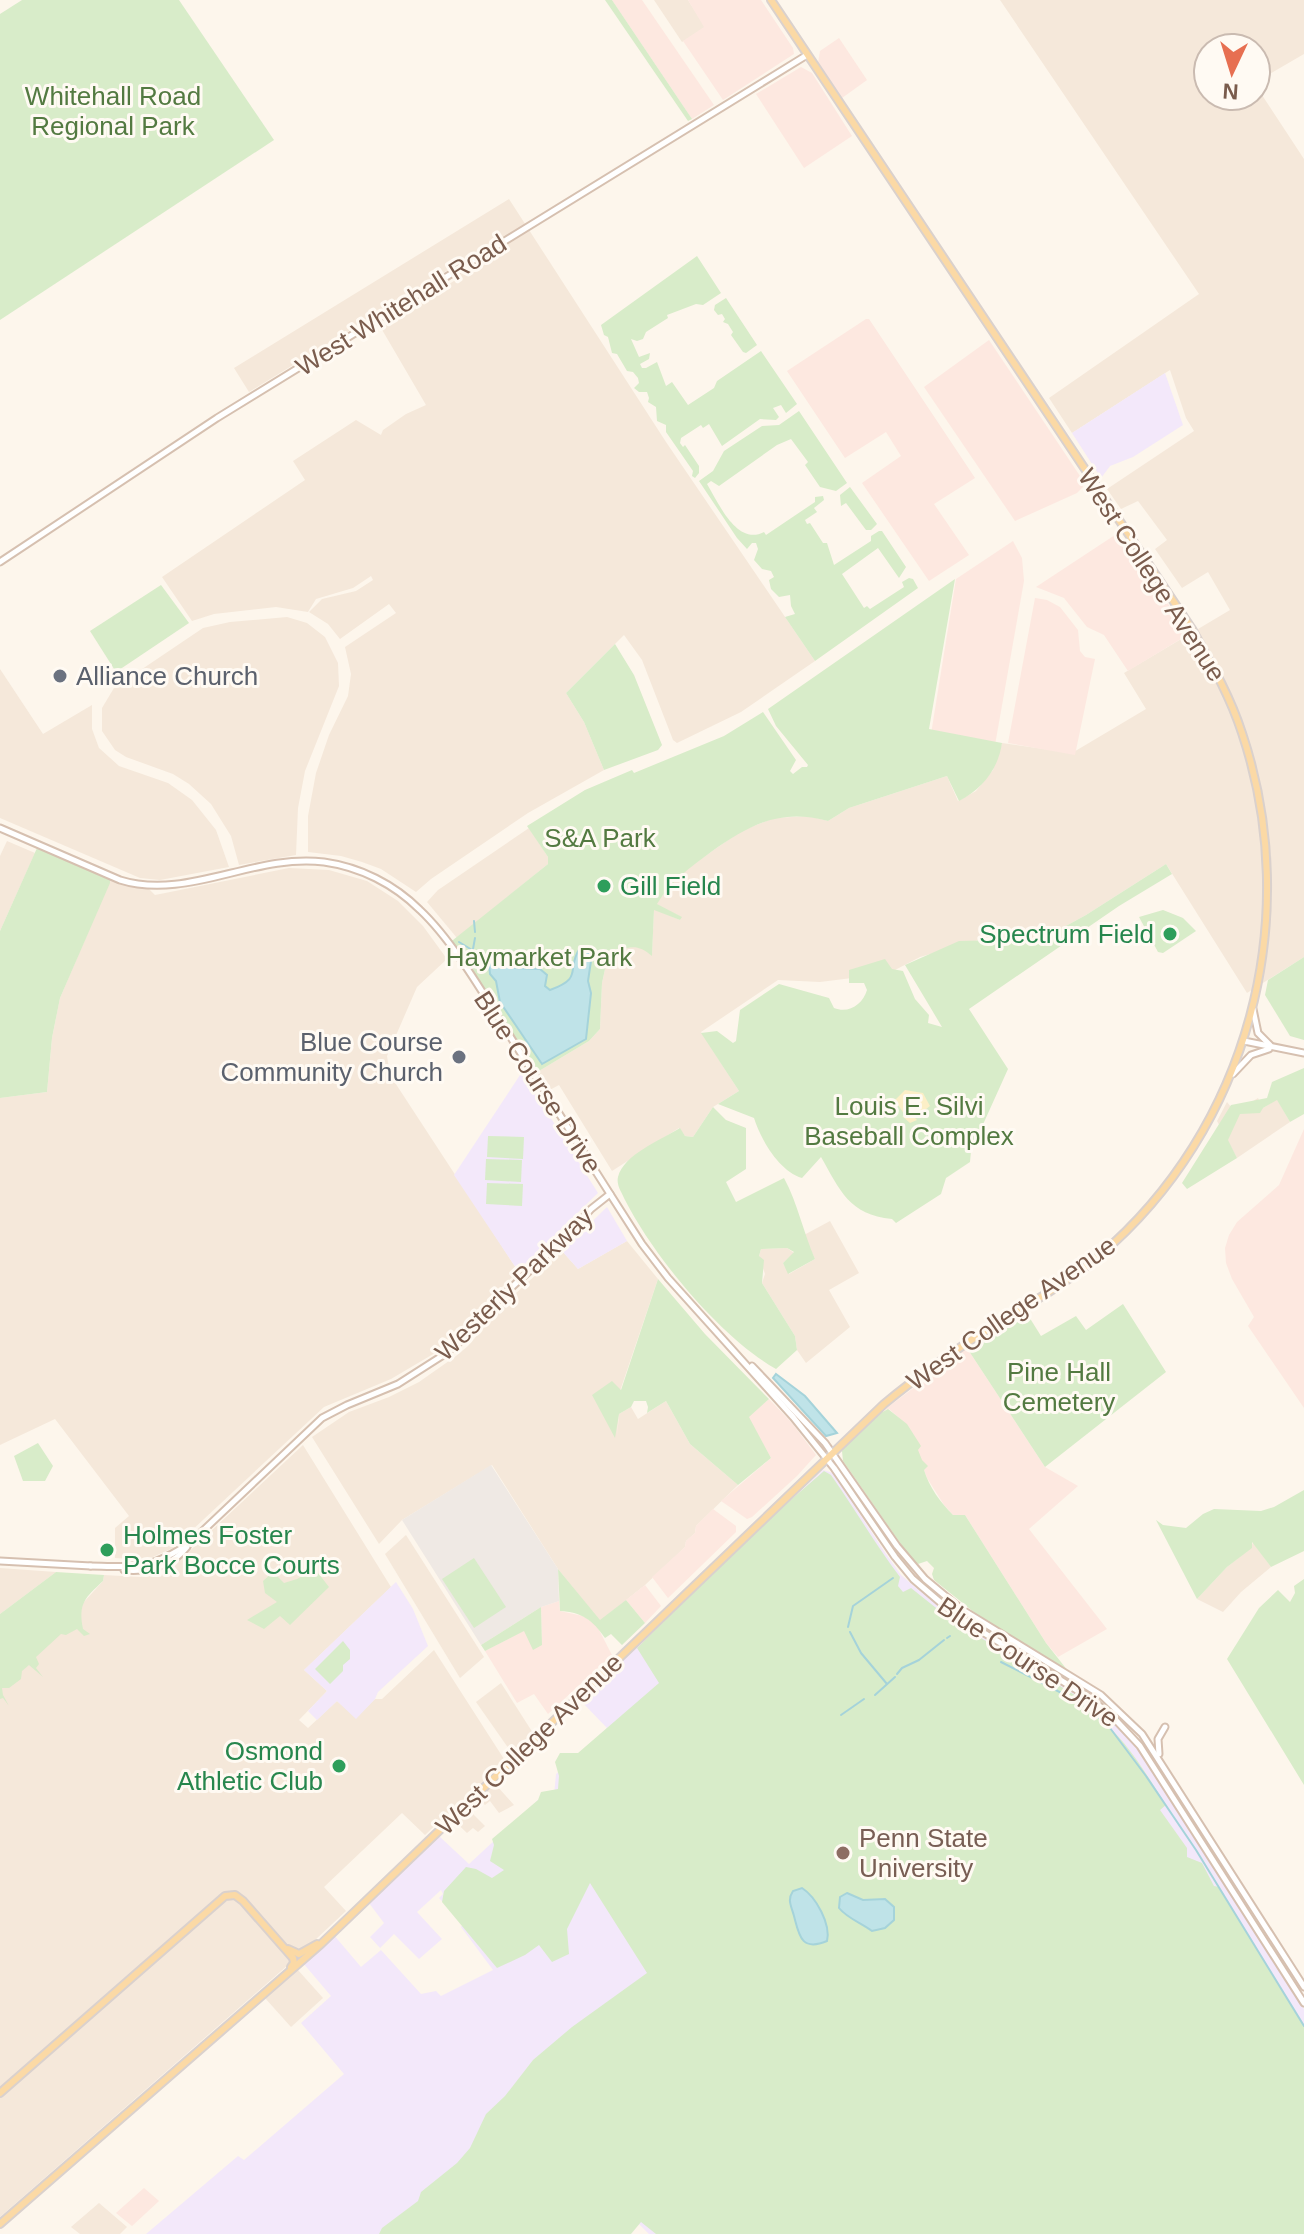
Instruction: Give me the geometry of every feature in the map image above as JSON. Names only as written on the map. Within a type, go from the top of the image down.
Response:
[{"type":"main road","name":"West College Avenue","points":[[0,2224],[328,1936],[884,1404],[922,1374],[1069,1279],[1121,1236],[1159,1195],[1195,1147],[1233,1074],[1262,975],[1269,906],[1266,836],[1250,755],[1220,679],[1192,629],[771,0]]},
{"type":"main road","name":"West Whitehall Road","points":[[0,562],[217,418],[807,55]]},
{"type":"main road","name":"Blue Course Drive","points":[[0,828],[136,884],[165,886],[269,864],[301,861],[345,867],[392,887],[420,909],[491,1007],[661,1270],[829,1455],[925,1579],[961,1609],[1101,1695],[1142,1734],[1304,1987]]},
{"type":"main road","points":[[1253,1009],[1255,1027],[1260,1037],[1278,1048]]},
{"type":"main road","points":[[1244,1041],[1304,1053]]},
{"type":"main road","points":[[1233,1074],[1255,1052],[1278,1048]]},
{"type":"main road","name":"Westerly Parkway","points":[[0,1561],[148,1566],[171,1556],[190,1543],[305,1432],[333,1412],[398,1384],[451,1350],[588,1212],[610,1194]]},
{"type":"main road","name":"Blue Course Drive","points":[[829,1455],[895,1557],[925,1591],[955,1615],[1088,1697],[1112,1716],[1140,1746],[1304,2003]]},
{"type":"main road","points":[[1162,1762],[1157,1744],[1165,1727]]},
{"type":"main road","points":[[0,2093],[222,1898],[231,1894],[241,1898],[294,1961],[271,1987]]},
{"type":"main road","points":[[263,1924],[297,1954],[328,1936]]},
{"type":"shaded area","points":[[612,0],[642,0],[714,105],[692,119]]},
{"type":"shaded area","points":[[654,0],[688,0],[705,27],[682,42]]},
{"type":"shaded area","points":[[688,0],[761,0],[794,54],[723,100],[683,41],[704,27]]},
{"type":"shaded area","points":[[1000,0],[1304,0],[1304,54],[1272,73],[1272,32],[1192,32],[1192,112],[1272,110],[1304,159],[1304,957],[1247,993],[1166,864],[1042,939],[982,939],[920,957],[895,970],[876,975],[820,982],[778,980],[701,1032],[739,1091],[713,1107],[693,1137],[685,1136],[679,1128],[612,1171],[559,1085],[546,1092],[534,1074],[589,1041],[600,1029],[602,983],[607,960],[636,946],[652,955],[654,909],[680,920],[681,917],[656,904],[678,875],[741,831],[774,818],[809,816],[828,821],[849,808],[947,776],[958,801],[976,791],[993,770],[1002,743],[1072,753],[1146,709],[1124,673],[1230,610],[1208,572],[1182,588],[1155,549],[1167,540],[1138,501],[1121,509],[1107,489],[1194,431],[1186,418],[1170,370],[1072,433],[1049,398],[1199,294]]},
{"type":"shaded area","points":[[839,38],[867,80],[842,98],[818,63],[820,51]]},
{"type":"shaded area","points":[[801,67],[812,73],[852,136],[804,168],[756,94]]},
{"type":"shaded area","points":[[509,199],[666,442],[815,661],[741,712],[677,743],[673,740],[642,660],[624,635],[566,693],[584,722],[604,770],[528,813],[416,892],[381,869],[341,856],[308,852],[308,816],[316,773],[329,735],[348,696],[351,674],[345,647],[396,613],[389,604],[340,639],[328,624],[309,612],[322,599],[356,591],[373,580],[371,576],[353,588],[316,599],[308,612],[276,607],[214,614],[192,621],[162,577],[305,480],[293,461],[356,420],[381,435],[383,430],[406,414],[426,405],[381,328],[460,277],[453,267],[249,392],[234,368]]},
{"type":"shaded area","points":[[869,319],[975,478],[934,504],[969,555],[929,581],[862,483],[901,456],[886,432],[845,458],[787,371]]},
{"type":"shaded area","points":[[989,340],[1080,476],[1083,487],[1077,493],[1015,521],[924,387]]},
{"type":"shaded area","points":[[1165,373],[1183,425],[1133,457],[1110,466],[1101,478],[1072,433]]},
{"type":"shaded area","points":[[1118,533],[1189,634],[1128,671],[1104,635],[1087,627],[1064,598],[1036,587]]},
{"type":"shaded area","points":[[1013,541],[1022,558],[1024,581],[995,745],[931,734],[956,579]]},
{"type":"shaded area","points":[[1035,598],[1060,607],[1078,630],[1080,651],[1085,657],[1095,659],[1075,755],[1008,743]]},
{"type":"shaded area","points":[[287,617],[307,623],[325,637],[338,663],[339,686],[305,771],[298,808],[296,855],[239,865],[231,836],[211,804],[173,774],[115,750],[102,731],[102,708],[114,688],[203,628],[230,622]]},
{"type":"shaded area","points":[[0,669],[43,734],[92,705],[92,729],[99,748],[119,766],[168,783],[192,800],[216,830],[229,867],[160,880],[140,878],[0,818]]},
{"type":"shaded area","points":[[529,828],[548,857],[548,864],[457,938],[427,902],[438,890]]},
{"type":"shaded area","points":[[7,841],[35,853],[0,931],[0,856]]},
{"type":"shaded area","points":[[289,868],[329,870],[367,881],[398,901],[423,926],[447,959],[417,987],[387,1056],[390,1075],[518,1271],[440,1350],[391,1379],[324,1407],[173,1548],[146,1560],[115,1558],[115,1528],[129,1516],[55,1419],[0,1445],[0,1098],[47,1092],[52,1038],[60,998],[112,876],[146,886],[155,895]]},
{"type":"shaded area","points":[[522,1072],[598,1193],[518,1271],[454,1175]]},
{"type":"shaded area","points":[[1258,1098],[1263,1108],[1277,1099],[1290,1122],[1237,1158],[1217,1121],[1227,1102],[1235,1112]]},
{"type":"shaded area","points":[[1304,1129],[1304,1408],[1248,1326],[1254,1317],[1232,1279],[1225,1248],[1237,1222],[1279,1185]]},
{"type":"shaded area","points":[[607,1207],[627,1241],[578,1269],[562,1251]]},
{"type":"shaded area","points":[[830,1221],[859,1273],[829,1290],[850,1327],[806,1363],[797,1350],[795,1336],[762,1283],[765,1274],[759,1256],[761,1249],[787,1248],[794,1253],[783,1263],[789,1274],[815,1259],[804,1235]]},
{"type":"shaded area","points":[[627,1241],[658,1279],[620,1391],[617,1437],[619,1414],[631,1407],[638,1419],[666,1401],[690,1444],[738,1485],[696,1526],[685,1547],[600,1621],[558,1569],[492,1465],[402,1520],[379,1544],[312,1437],[349,1412],[419,1382],[456,1356],[503,1305],[562,1251],[578,1269]]},
{"type":"shaded area","points":[[967,1348],[1045,1467],[1078,1486],[1029,1529],[1107,1629],[1058,1657],[965,1515],[953,1515],[944,1505],[927,1478],[907,1425],[889,1409],[884,1410]]},
{"type":"shaded area","points":[[769,1399],[816,1455],[797,1476],[747,1519],[721,1501],[771,1458],[748,1417]]},
{"type":"shaded area","points":[[303,1445],[391,1587],[304,1670],[327,1691],[299,1720],[308,1728],[337,1701],[356,1718],[375,1699],[382,1699],[434,1650],[504,1759],[487,1775],[514,1805],[499,1813],[490,1801],[485,1805],[472,1793],[462,1803],[485,1826],[478,1832],[473,1828],[467,1833],[447,1814],[425,1835],[402,1813],[324,1887],[346,1911],[314,1941],[296,1950],[296,1958],[0,2217],[0,1686],[76,1620],[83,1603],[103,1581],[104,1575],[140,1577],[165,1574]]},
{"type":"shaded area","points":[[491,1465],[558,1569],[559,1601],[541,1607],[481,1645],[402,1520]]},
{"type":"shaded area","name":"Penn State University","points":[[823,1470],[833,1473],[901,1575],[958,1620],[1083,1697],[1119,1727],[1148,1763],[1304,2009],[1304,2234],[649,2234],[639,2224],[630,2234],[146,2234],[238,2156],[244,2160],[344,2074],[301,2023],[331,1996],[303,1963],[333,1934],[361,1967],[381,1950],[421,1994],[436,1991],[441,1996],[493,1970],[461,1927],[463,1924],[439,1898],[443,1894],[441,1890],[417,1912],[442,1939],[419,1959],[394,1934],[380,1948],[370,1937],[384,1923],[369,1903],[439,1836],[469,1864],[538,1800],[552,1817],[556,1774],[607,1728],[579,1699]]},
{"type":"shaded area","points":[[713,1509],[736,1526],[736,1532],[668,1598],[652,1577],[685,1547],[696,1526]]},
{"type":"shaded area","points":[[406,1535],[484,1657],[460,1678],[385,1554]]},
{"type":"shaded area","points":[[1253,1542],[1271,1567],[1223,1612],[1197,1599],[1227,1567],[1251,1548]]},
{"type":"shaded area","points":[[0,1568],[56,1572],[0,1614]]},
{"type":"shaded area","points":[[396,1582],[413,1609],[428,1646],[378,1692],[356,1719],[337,1701],[317,1720],[308,1711],[327,1691],[304,1670]]},
{"type":"shaded area","points":[[645,1585],[661,1606],[645,1623],[626,1600]]},
{"type":"shaded area","points":[[559,1601],[560,1611],[583,1616],[596,1624],[612,1655],[548,1714],[534,1694],[517,1703],[485,1651],[525,1630],[542,1645],[541,1607]]},
{"type":"shaded area","points":[[501,1683],[533,1733],[511,1752],[476,1702]]},
{"type":"shaded area","points":[[297,1969],[323,1998],[291,2027],[265,1998]]},
{"type":"shaded area","points":[[144,2188],[159,2201],[132,2226],[116,2213]]},
{"type":"shaded area","points":[[99,2203],[127,2227],[120,2234],[80,2234],[71,2227]]},
{"type":"green space","name":"Whitehall Road Regional Park","points":[[22,0],[179,0],[274,140],[0,320],[0,14]]},
{"type":"green space","points":[[605,0],[612,0],[692,119],[688,121]]},
{"type":"green space","points":[[697,256],[721,293],[703,305],[696,304],[667,315],[668,318],[646,332],[643,339],[631,339],[639,357],[650,353],[649,359],[640,364],[642,368],[657,362],[666,386],[672,382],[688,405],[761,351],[797,404],[786,413],[781,405],[773,408],[779,417],[776,420],[760,419],[722,446],[709,424],[703,428],[701,425],[681,438],[680,443],[683,447],[685,445],[699,466],[695,478],[666,432],[666,425],[657,421],[656,407],[648,402],[647,392],[634,388],[639,383],[638,378],[627,371],[617,354],[612,353],[601,325]]},
{"type":"green space","points":[[726,298],[757,345],[746,353],[731,335],[733,332],[728,324],[723,322],[722,314],[718,315],[714,310],[715,305]]},
{"type":"green space","points":[[799,411],[847,483],[836,491],[820,487],[805,465],[808,462],[791,439],[777,445],[719,486],[711,481],[707,484],[723,512],[745,533],[754,535],[764,532],[766,535],[815,502],[815,497],[823,496],[824,500],[814,508],[817,512],[805,520],[823,543],[827,543],[834,565],[882,531],[906,567],[899,578],[878,548],[842,574],[864,608],[867,606],[870,609],[904,587],[902,582],[909,578],[918,588],[815,661],[785,617],[795,614],[790,595],[779,597],[771,589],[769,580],[774,577],[771,571],[762,569],[754,560],[758,549],[756,543],[747,549],[699,481],[713,471],[724,451],[762,426],[779,425]]},
{"type":"green space","points":[[850,487],[877,524],[871,530],[866,530],[846,503],[841,506],[840,495]]},
{"type":"green space","points":[[955,579],[929,729],[1002,743],[997,762],[988,778],[959,801],[947,776],[849,808],[828,821],[811,817],[780,818],[752,827],[725,842],[681,875],[657,904],[682,917],[680,920],[654,910],[652,956],[635,947],[607,960],[602,983],[600,1029],[589,1041],[534,1074],[448,944],[548,864],[548,857],[527,826],[585,790],[724,736],[763,712],[796,760],[790,771],[793,774],[807,767],[776,726],[768,709]]},
{"type":"green space","points":[[161,585],[189,623],[116,672],[90,631]]},
{"type":"green space","points":[[615,644],[634,675],[662,745],[658,750],[604,770],[584,722],[566,693]]},
{"type":"green space","points":[[37,848],[110,880],[110,883],[60,998],[52,1038],[47,1092],[0,1098],[0,931]]},
{"type":"green space","name":"Louis E. Silvi Baseball Complex","points":[[1166,864],[1172,874],[1119,906],[969,1009],[1008,1069],[971,1151],[970,1162],[946,1178],[941,1194],[896,1223],[892,1219],[865,1212],[848,1199],[821,1157],[802,1178],[786,1169],[772,1154],[754,1118],[718,1104],[739,1091],[701,1033],[717,1031],[733,1043],[736,1041],[740,1010],[779,984],[829,998],[834,1008],[850,1009],[859,1003],[867,990],[864,983],[849,983],[849,970],[885,959],[892,969],[903,971],[915,999],[929,1015],[928,1023],[942,1027],[905,965],[959,941],[1042,939]]},
{"type":"green space","name":"Spectrum Field","points":[[1163,910],[1183,918],[1196,931],[1163,953],[1158,952],[1139,917]]},
{"type":"green space","points":[[1304,957],[1304,1040],[1290,1036],[1265,995],[1268,980]]},
{"type":"green space","points":[[1304,1068],[1304,1114],[1290,1122],[1277,1100],[1260,1113],[1240,1114],[1228,1140],[1237,1158],[1187,1189],[1182,1183],[1231,1105],[1267,1098],[1272,1082]]},
{"type":"green space","points":[[713,1107],[726,1120],[746,1128],[746,1169],[726,1182],[736,1202],[784,1178],[815,1259],[788,1274],[783,1263],[794,1252],[787,1248],[761,1249],[759,1256],[764,1260],[762,1283],[795,1336],[797,1350],[776,1369],[733,1338],[691,1294],[653,1246],[618,1183],[622,1169],[635,1155],[680,1128],[685,1136],[693,1137]]},
{"type":"green space","points":[[488,1136],[524,1137],[523,1159],[487,1157]]},
{"type":"green space","points":[[486,1159],[522,1160],[521,1182],[485,1180]]},
{"type":"green space","points":[[487,1183],[523,1184],[522,1206],[486,1204]]},
{"type":"green space","points":[[658,1279],[705,1334],[769,1399],[749,1417],[771,1458],[738,1485],[690,1444],[666,1401],[647,1413],[646,1401],[634,1401],[631,1407],[619,1414],[615,1438],[592,1395],[612,1381],[621,1390]]},
{"type":"green space","name":"Pine Hall Cemetery","points":[[1123,1304],[1166,1372],[1045,1467],[967,1348],[1026,1312],[1041,1336],[1076,1316],[1086,1330]]},
{"type":"green space","points":[[888,1409],[907,1424],[921,1446],[918,1450],[928,1466],[924,1470],[936,1494],[953,1515],[965,1515],[1046,1643],[1068,1671],[980,1617],[934,1580],[934,1568],[927,1561],[918,1564],[912,1560],[843,1461],[845,1446],[877,1415]]},
{"type":"green space","points":[[38,1443],[53,1466],[45,1481],[23,1481],[14,1456]]},
{"type":"green space","name":"Penn State University","points":[[824,1471],[831,1475],[900,1577],[898,1586],[903,1592],[911,1588],[950,1619],[1078,1697],[1114,1732],[1166,1805],[1160,1810],[1187,1848],[1187,1857],[1202,1863],[1214,1886],[1219,1887],[1304,2026],[1304,2234],[656,2234],[641,2222],[631,2234],[379,2234],[382,2228],[418,2201],[421,2192],[457,2163],[470,2148],[486,2114],[505,2096],[533,2060],[572,2027],[647,1973],[590,1883],[567,1929],[569,1954],[552,1962],[539,1945],[497,1968],[442,1902],[444,1891],[466,1867],[492,1878],[504,1870],[490,1861],[494,1845],[492,1839],[538,1800],[541,1792],[558,1789],[559,1776],[555,1762],[560,1753],[578,1753],[659,1683],[637,1648],[763,1524]]},
{"type":"green space","points":[[1304,1490],[1304,1551],[1271,1567],[1252,1542],[1252,1548],[1227,1567],[1197,1599],[1156,1520],[1163,1525],[1186,1528],[1214,1509],[1261,1511]]},
{"type":"green space","points":[[474,1558],[506,1607],[474,1628],[442,1579]]},
{"type":"green space","points":[[315,1569],[329,1587],[290,1625],[280,1616],[264,1629],[247,1620],[277,1602],[265,1593],[263,1581],[273,1572],[284,1583]]},
{"type":"green space","points":[[558,1569],[600,1620],[626,1600],[645,1623],[622,1645],[611,1634],[605,1638],[586,1618],[560,1611]]},
{"type":"green space","points":[[56,1572],[104,1575],[103,1581],[82,1607],[83,1629],[90,1634],[84,1636],[77,1629],[66,1635],[61,1634],[36,1657],[39,1664],[36,1668],[43,1677],[29,1665],[22,1671],[21,1679],[9,1688],[2,1688],[9,1706],[3,1698],[0,1699],[0,1614]]},
{"type":"green space","points":[[1304,1579],[1304,1785],[1227,1659],[1259,1608],[1278,1590],[1290,1602],[1295,1593],[1294,1586]]},
{"type":"green space","points":[[541,1607],[542,1645],[533,1650],[524,1631],[485,1651],[481,1645]]},
{"type":"green space","points":[[343,1641],[350,1650],[350,1659],[330,1684],[315,1669]]},
{"type":"sand","points":[[905,1090],[923,1093],[930,1106],[910,1123],[902,1116],[906,1117],[895,1100]]},
{"type":"water","points":[[580,948],[589,950],[591,961],[586,1039],[542,1064],[500,1002],[489,963],[498,957],[513,968],[540,969],[547,975],[545,986],[550,990],[571,977]]},
{"type":"water","points":[[776,1374],[805,1396],[837,1433],[826,1436],[773,1378]]},
{"type":"water","points":[[802,1888],[821,1912],[827,1927],[827,1941],[806,1943],[800,1935],[790,1900],[793,1891]]},
{"type":"water","points":[[847,1893],[863,1900],[885,1899],[894,1907],[894,1920],[885,1928],[872,1931],[839,1908],[840,1897]]},
{"type":"waterway","points":[[474,921],[475,932]]},
{"type":"waterway","points":[[473,949],[475,938]]},
{"type":"waterway","points":[[459,942],[477,953],[498,958]]},
{"type":"waterway","points":[[848,1627],[853,1606],[893,1578]]},
{"type":"waterway","points":[[850,1632],[861,1653],[887,1684]]},
{"type":"waterway","points":[[897,1674],[944,1640]]},
{"type":"waterway","points":[[1001,1662],[1079,1702],[1107,1724],[1196,1850],[1304,2026]]},
{"type":"waterway","points":[[875,1695],[895,1677]]},
{"type":"waterway","points":[[841,1715],[864,1699]]},
{"type":"place","name":"Alliance Church","points":[[60,676]]},
{"type":"place","name":"Gill Field","points":[[604,886]]},
{"type":"place","name":"Spectrum Field","points":[[1170,934]]},
{"type":"place","name":"Blue Course Community Church","points":[[459,1057]]},
{"type":"place","name":"Holmes Foster Park Bocce Courts","points":[[107,1550]]},
{"type":"place","name":"Osmond Athletic Club","points":[[339,1766]]},
{"type":"place","name":"Penn State University","points":[[843,1853]]},
{"type":"park label","name":"S&A Park","points":[[600,838]]},
{"type":"park label","name":"Haymarket Park","points":[[539,957]]}]
